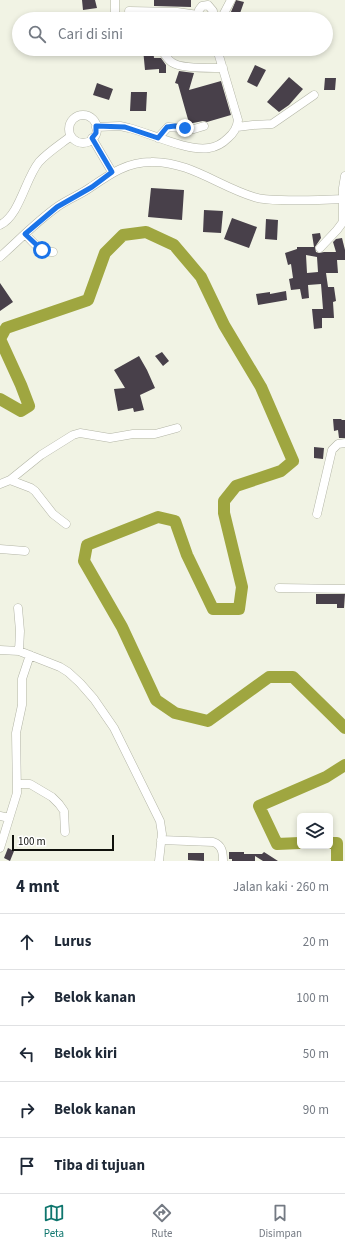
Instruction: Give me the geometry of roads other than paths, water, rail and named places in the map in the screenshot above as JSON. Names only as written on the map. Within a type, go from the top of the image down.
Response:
[{"type":"street","points":[[115,0],[116,12]]},
{"type":"street","points":[[225,12],[231,0]]},
{"type":"street","points":[[200,12],[200,8],[208,6],[213,12]]},
{"type":"street","points":[[129,11],[183,12]]},
{"type":"street","points":[[165,56],[170,62],[175,65],[200,68],[223,68]]},
{"type":"street","points":[[96,126],[125,127],[158,138],[193,147],[208,148],[226,140],[237,127],[237,115],[220,56]]},
{"type":"street","points":[[237,127],[253,124],[272,124],[314,95]]},
{"type":"street","points":[[87,116],[93,120],[96,126],[96,133],[92,138],[84,142],[79,142],[71,136],[69,126],[76,117],[87,116]]},
{"type":"street","points":[[158,138],[168,127],[194,129],[204,126]]},
{"type":"street","points":[[0,225],[10,217],[39,162],[71,136]]},
{"type":"street","points":[[92,138],[112,172]]},
{"type":"street","points":[[0,257],[60,205],[88,189],[112,172],[136,163],[160,162],[186,169],[259,199],[344,199]]},
{"type":"street","points":[[320,248],[343,222],[345,176]]},
{"type":"street","points":[[25,234],[42,250],[54,252]]},
{"type":"street","points":[[0,484],[10,480],[41,455],[73,435],[80,434],[110,438],[133,434],[155,434],[177,428]]},
{"type":"street","points":[[316,514],[332,450],[338,444],[345,443]]},
{"type":"street","points":[[10,480],[35,491],[53,514],[66,524]]},
{"type":"street","points":[[0,549],[25,551]]},
{"type":"street","points":[[279,588],[345,589]]},
{"type":"street","points":[[18,608],[20,631],[19,652]]},
{"type":"street","points":[[0,650],[30,655],[60,667],[71,674],[110,720],[161,825],[159,861]]},
{"type":"street","points":[[0,848],[16,798],[16,728],[22,705],[22,680],[30,655]]},
{"type":"street","points":[[17,784],[30,784],[52,797],[64,811],[66,832]]},
{"type":"street","points":[[0,816],[9,818]]},
{"type":"street","points":[[161,840],[213,842],[221,848],[224,861]]},
{"type":"waterway","points":[[0,399],[21,411],[29,406],[0,339],[6,328],[88,300],[105,253],[123,235],[146,232],[174,245],[201,277],[224,325],[261,387],[293,461],[281,471],[236,486],[224,501],[224,513],[242,587],[239,609],[213,609],[187,555],[175,521],[158,517],[87,545],[84,561],[122,627],[156,700],[175,713],[208,721],[269,677],[293,677],[345,728]]},
{"type":"waterway","points":[[297,843],[277,844],[259,806],[326,777],[345,765]]},
{"type":"waterway","points":[[333,843],[337,843],[337,861]]}]
